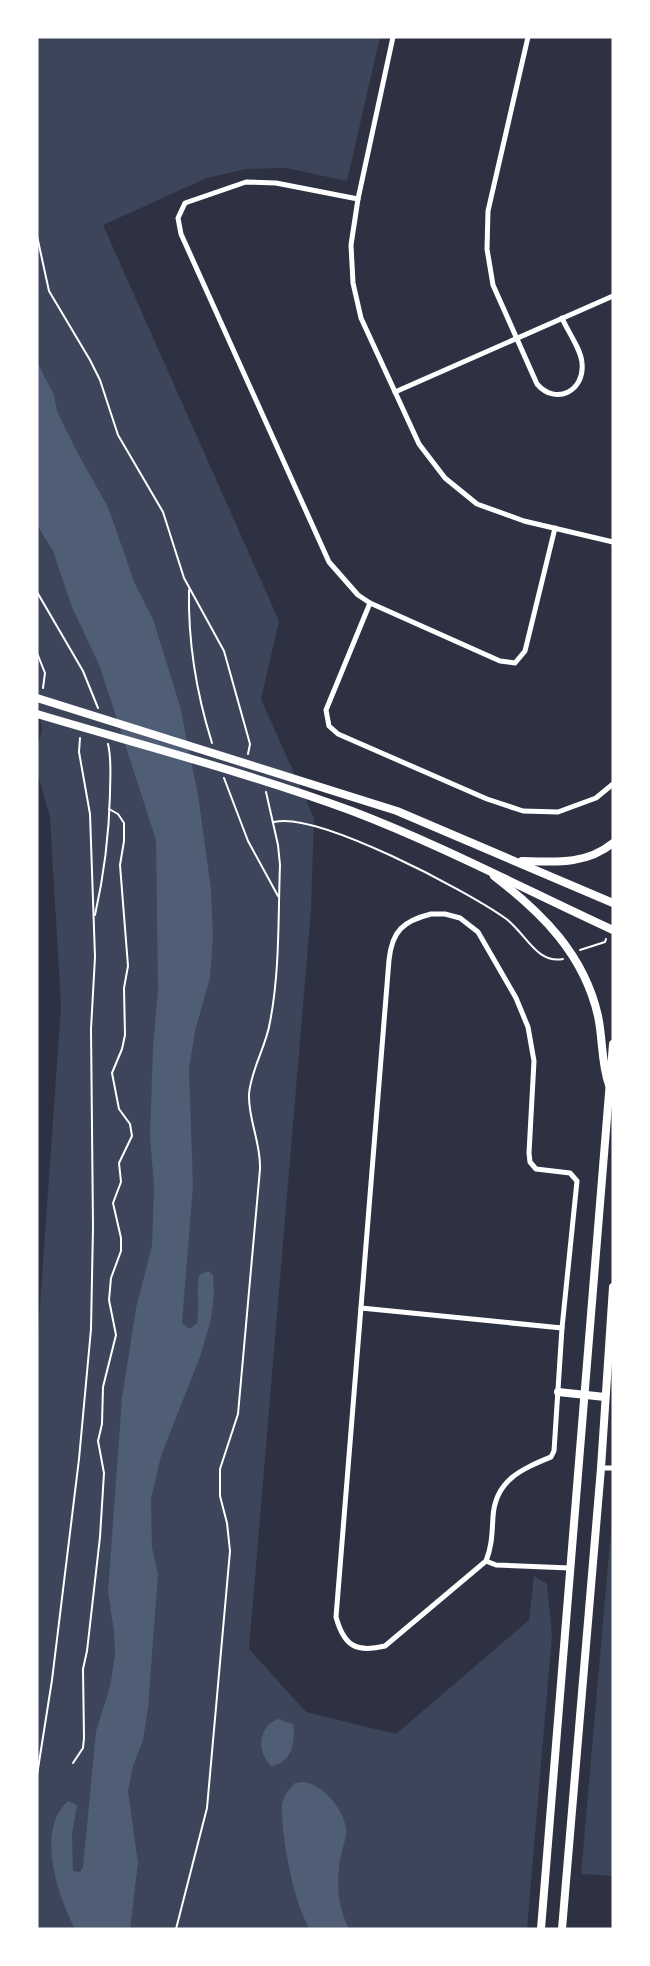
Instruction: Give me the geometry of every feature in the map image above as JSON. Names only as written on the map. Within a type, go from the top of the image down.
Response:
[{"type":"main road","points":[[38,698],[397,811],[613,903]]},
{"type":"main road","points":[[37,714],[234,773],[368,818],[484,868],[610,933]]},
{"type":"main road","points":[[516,860],[577,860],[592,856],[613,843]]},
{"type":"main road","points":[[484,868],[540,914],[563,940],[581,969],[598,1017],[605,1074],[610,1088]]},
{"type":"main road","points":[[541,1929],[613,1044]]},
{"type":"main road","points":[[562,1929],[601,1468],[613,1287]]},
{"type":"main road","points":[[558,1392],[605,1396]]},
{"type":"street","points":[[393,37],[358,199],[351,246],[353,283],[362,318],[419,444],[445,478],[477,503],[524,521],[613,542]]},
{"type":"street","points":[[528,37],[488,211],[487,249],[494,285],[517,340],[541,389],[556,396],[569,393],[579,384],[582,373],[582,360],[562,318]]},
{"type":"street","points":[[358,199],[276,183],[246,182],[185,203],[178,218],[181,234],[329,562],[358,595],[370,603],[500,661],[515,663],[525,651],[555,528]]},
{"type":"street","points":[[395,392],[613,296]]},
{"type":"street","points":[[370,603],[326,710],[329,726],[338,734],[487,799],[523,811],[558,812],[596,798],[613,785]]},
{"type":"street","points":[[445,914],[460,918],[478,932],[516,998],[528,1027],[534,1061],[530,1162],[536,1169],[570,1172],[577,1179],[562,1328],[554,1451],[551,1457],[518,1471],[502,1485],[493,1508],[491,1548],[486,1561],[385,1646],[370,1650],[355,1648],[341,1634],[336,1617],[391,943],[406,924],[417,918],[445,914]]},
{"type":"street","points":[[361,1308],[562,1328]]},
{"type":"street","points":[[601,1468],[613,1468]]},
{"type":"street","points":[[486,1561],[496,1565],[570,1568]]},
{"type":"path","points":[[37,236],[50,290],[100,380],[118,435],[163,512],[184,578],[225,651],[250,744],[246,764]]},
{"type":"path","points":[[37,592],[83,671],[98,708]]},
{"type":"path","points":[[37,653],[45,673],[38,698]]},
{"type":"path","points":[[37,1775],[52,1680],[79,1459],[91,1329],[91,1029],[95,957],[90,814],[79,752],[87,730]]},
{"type":"path","points":[[94,918],[104,872],[109,809],[110,761],[107,740]]},
{"type":"path","points":[[176,1929],[207,1808],[230,1551],[229,1532],[220,1496],[220,1469],[238,1414],[260,1169],[259,1142],[249,1106],[249,1094],[254,1068],[270,1026],[275,983],[280,864],[266,797],[267,784]]},
{"type":"path","points":[[73,1763],[83,1748],[83,1669],[100,1537],[104,1473],[98,1441],[102,1424],[103,1387],[116,1335],[108,1300],[111,1278],[121,1251],[121,1238],[113,1203],[121,1181],[119,1163],[132,1136],[130,1124],[119,1109],[112,1073],[125,1034],[124,988],[128,966],[120,865],[124,823],[118,814],[109,809]]},
{"type":"path","points":[[272,822],[283,820],[341,835],[421,869],[480,901],[509,921],[546,959],[562,959]]},
{"type":"path","points":[[575,951],[605,942],[610,933]]},
{"type":"shaded area","points":[[37,37],[380,37],[347,181],[286,168],[246,169],[207,178],[103,225],[279,621],[261,699],[314,818],[311,910],[249,1649],[306,1712],[396,1734],[529,1620],[534,1576],[547,1584],[552,1635],[527,1929],[37,1929],[37,1348],[61,1006],[50,817],[37,772],[37,748],[42,730],[37,697]]},
{"type":"shaded area","points":[[37,362],[54,395],[57,411],[77,452],[108,507],[135,584],[153,619],[180,706],[198,795],[211,889],[213,936],[210,978],[195,1031],[189,1069],[193,1186],[182,1323],[190,1329],[197,1323],[199,1275],[208,1271],[213,1275],[214,1294],[211,1319],[201,1354],[161,1456],[151,1499],[152,1548],[158,1574],[148,1708],[143,1740],[133,1766],[128,1791],[138,1863],[130,1929],[75,1929],[57,1882],[51,1846],[58,1813],[68,1801],[77,1805],[72,1835],[73,1871],[80,1872],[83,1867],[96,1731],[110,1687],[115,1655],[108,1591],[122,1398],[136,1308],[152,1246],[154,1187],[150,1135],[158,990],[156,840],[100,667],[72,607],[53,551],[37,525]]},
{"type":"shaded area","points":[[613,1507],[613,1876],[581,1874]]},
{"type":"shaded area","points":[[278,1719],[293,1724],[293,1745],[288,1757],[271,1766],[263,1753],[261,1740],[266,1728]]},
{"type":"shaded area","points":[[304,1782],[325,1793],[344,1820],[346,1835],[338,1884],[342,1911],[349,1929],[310,1929],[299,1904],[286,1852],[282,1803],[295,1783]]}]
